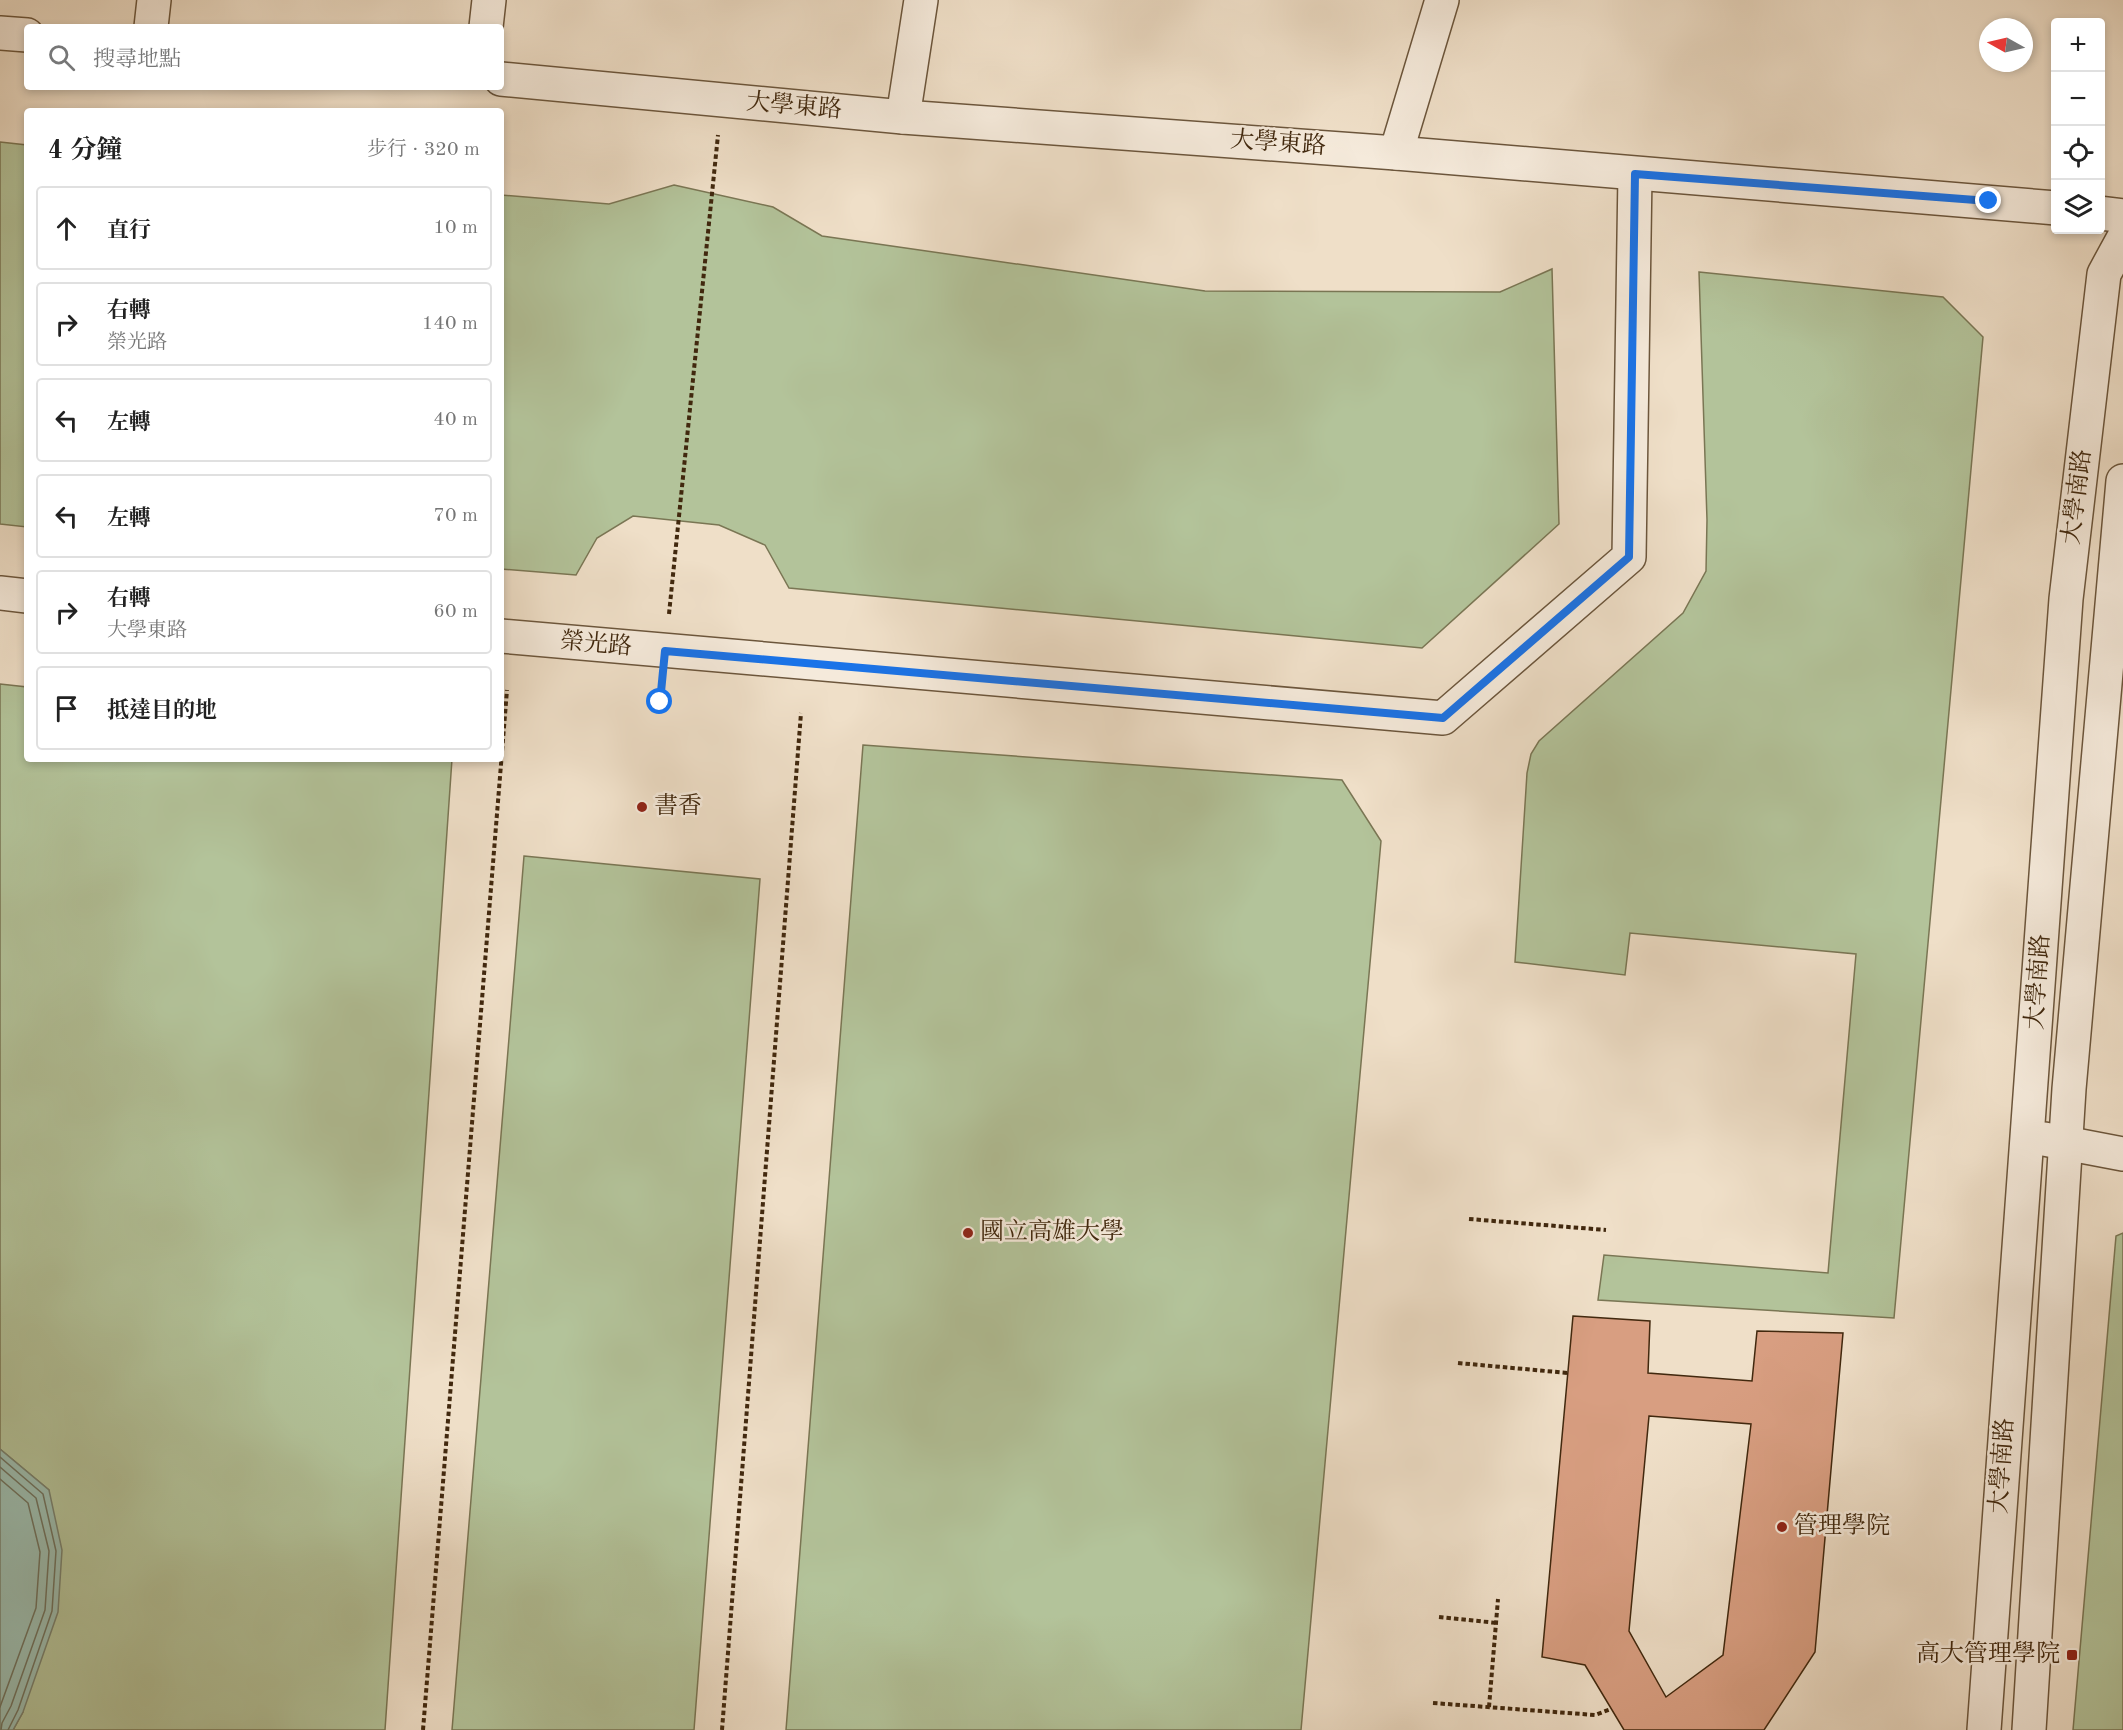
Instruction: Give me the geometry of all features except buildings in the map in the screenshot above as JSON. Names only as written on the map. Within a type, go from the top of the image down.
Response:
[{"type":"street","points":[[150,24],[153,0]]},
{"type":"street","points":[[486,24],[489,0]]},
{"type":"street","points":[[903,117],[921,0]]},
{"type":"street","points":[[1396,153],[1442,0]]},
{"type":"street","points":[[0,33],[24,35]]},
{"type":"street","name":"大學東路","points":[[504,79],[903,117],[1396,153],[2051,208]]},
{"type":"street","name":"榮光路","points":[[504,636],[1443,718],[1629,557],[1635,174]]},
{"type":"street","points":[[2105,214],[2123,216]]},
{"type":"street","name":"大學南路","points":[[1984,1730],[2066,599],[2104,274],[2123,239]]},
{"type":"street","name":"大學南路","points":[[2029,1730],[2065,1143],[2123,481]]},
{"type":"street","points":[[0,593],[24,596]]},
{"type":"street","points":[[2028,1136],[2123,1154]]},
{"type":"path","points":[[660,702],[722,100]]},
{"type":"path","points":[[504,727],[507,690]]},
{"type":"path","points":[[722,1730],[801,713]]},
{"type":"path","points":[[423,1730],[501,762]]},
{"type":"path","points":[[1469,1219],[1606,1230]]},
{"type":"path","points":[[1458,1363],[1568,1372]]},
{"type":"path","points":[[1489,1707],[1498,1599]]},
{"type":"path","points":[[1439,1617],[1497,1623]]},
{"type":"path","points":[[1433,1703],[1594,1715],[1611,1709]]},
{"type":"shaded area","points":[[0,142],[24,145],[24,527],[0,524]]},
{"type":"shaded area","points":[[674,185],[773,207],[822,236],[1205,291],[1500,292],[1552,269],[1559,524],[1422,648],[789,588],[765,545],[719,525],[633,516],[597,538],[576,575],[504,569],[504,195],[609,204]]},
{"type":"shaded area","points":[[1699,272],[1943,297],[1983,337],[1894,1318],[1598,1300],[1604,1255],[1828,1273],[1856,954],[1630,933],[1625,975],[1515,962],[1527,773],[1531,754],[1539,741],[1683,613],[1706,571],[1707,520]]},
{"type":"shaded area","points":[[0,684],[24,687],[24,762],[452,762],[385,1730],[13,1730],[23,1712],[49,1490],[0,1449]]},
{"type":"shaded area","points":[[863,745],[1342,780],[1381,841],[1301,1730],[786,1730]]},
{"type":"shaded area","points":[[524,856],[760,879],[694,1730],[452,1730]]},
{"type":"shaded area","points":[[2123,1233],[2123,1730],[2073,1730],[2116,1236]]},
{"type":"water","points":[[0,1449],[49,1490],[62,1550],[58,1612],[23,1712],[13,1730],[0,1730]]},
{"type":"place","name":"書香","points":[[642,807]]},
{"type":"place","name":"國立高雄大學","points":[[968,1233]]},
{"type":"place","name":"管理學院","points":[[1782,1527]]},
{"type":"place","name":"高大管理學院","points":[[2072,1655]]},
{"type":"route","points":[[660,702],[665,651],[1443,718],[1629,557],[1635,174],[1989,201]]}]
